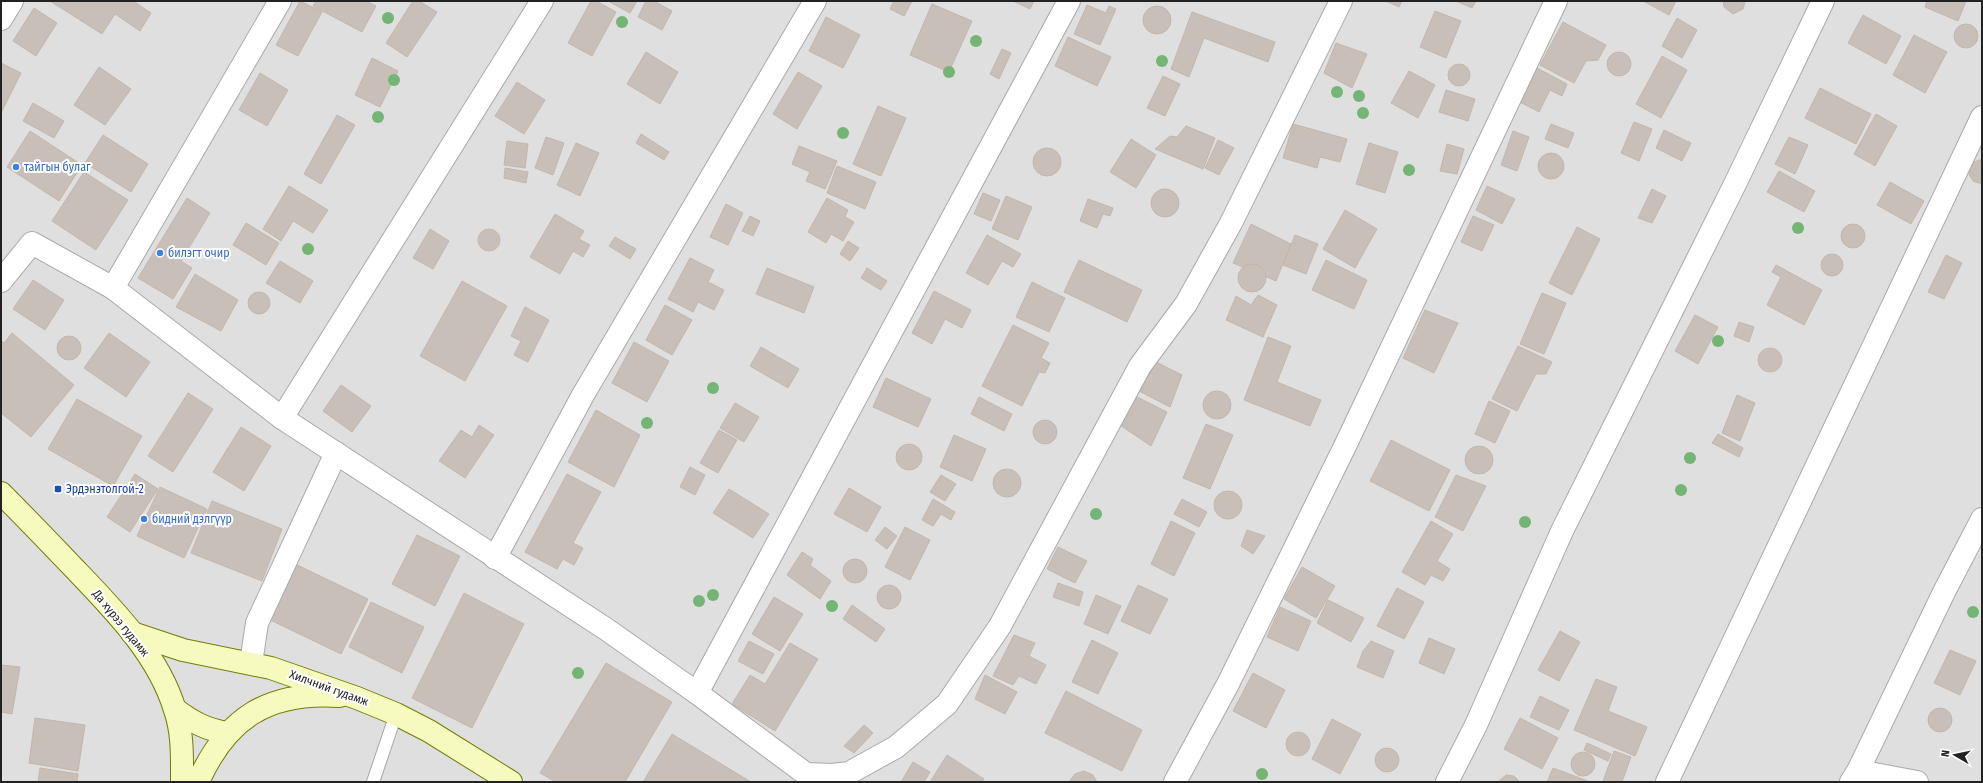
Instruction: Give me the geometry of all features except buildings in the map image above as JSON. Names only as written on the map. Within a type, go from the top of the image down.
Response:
[{"type":"main road","name":"Да хүрээ гудамж","points":[[1,493],[78,573],[132,633],[154,666],[175,709],[181,731],[182,782]]},
{"type":"main road","name":"Хилчний гудамж","points":[[132,633],[183,650],[251,663],[294,675],[357,698],[396,714],[454,746],[510,782]]},
{"type":"main road","points":[[198,782],[216,749],[228,733],[254,711],[280,701],[315,696],[357,698]]},
{"type":"main road","points":[[175,709],[192,722],[212,731],[228,733]]},
{"type":"street","points":[[1,19],[12,1]]},
{"type":"street","points":[[113,288],[280,1]]},
{"type":"street","points":[[282,418],[542,1]]},
{"type":"street","points":[[495,558],[583,395],[815,1]]},
{"type":"street","points":[[697,693],[1068,1]]},
{"type":"street","points":[[1,281],[32,243],[113,288],[282,418],[606,629],[697,693],[804,778],[849,773],[896,747],[947,704],[1000,626],[1140,366],[1186,304],[1239,209],[1341,1]]},
{"type":"street","points":[[1174,782],[1228,684],[1350,436],[1556,1]]},
{"type":"street","points":[[1447,782],[1476,725],[1562,531],[1732,191],[1823,1]]},
{"type":"street","points":[[1667,782],[1982,117]]},
{"type":"street","points":[[251,663],[257,623],[336,453]]},
{"type":"street","points":[[1917,782],[1854,776],[1944,592],[1982,519]]},
{"type":"lane","points":[[372,782],[396,714]]},
{"type":"shaded area","points":[[1,1],[1982,1],[1982,782],[1,782]]},
{"type":"place","name":"тайгын булаг","points":[[16,167]]},
{"type":"place","name":"билэгт очир","points":[[160,253]]},
{"type":"place","name":"Эрдэнэтолгой-2","points":[[58,489]]},
{"type":"place","name":"бидний дэлгүүр","points":[[144,519]]}]
